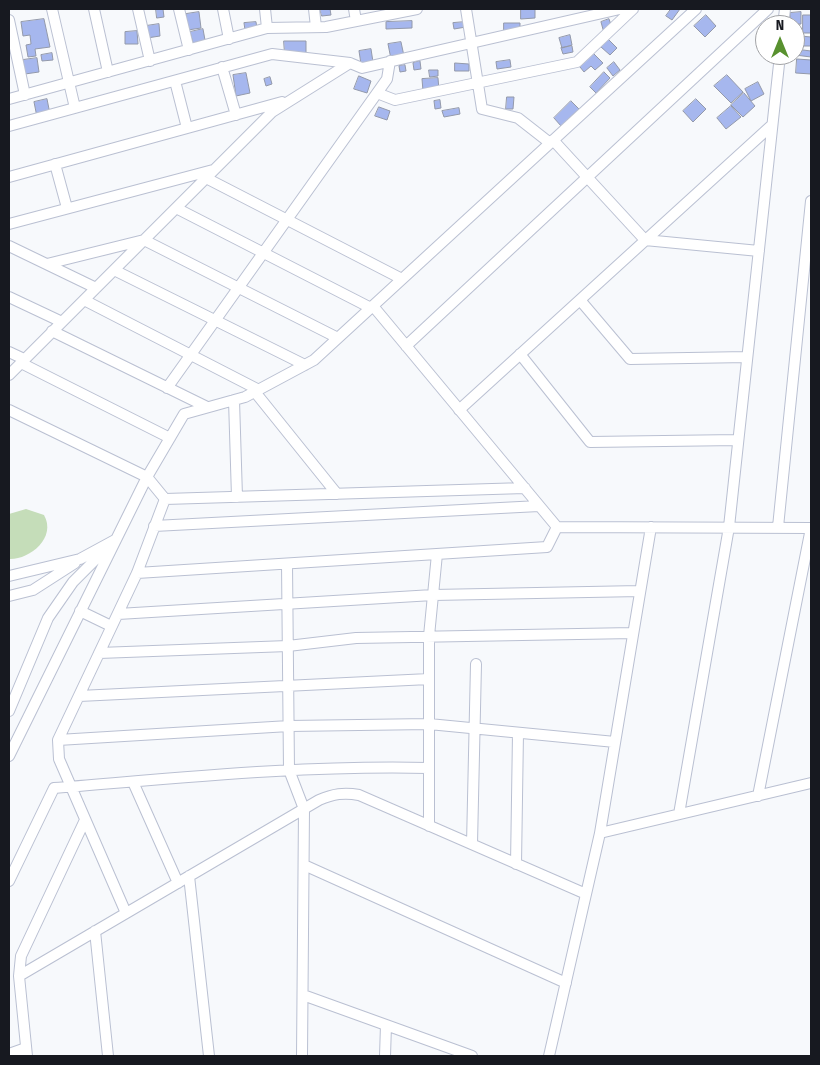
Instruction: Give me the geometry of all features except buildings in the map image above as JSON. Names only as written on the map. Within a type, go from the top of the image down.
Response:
[{"type":"street","points":[[52,9],[75,108]]},
{"type":"street","points":[[94,9],[108,72]]},
{"type":"street","points":[[138,9],[150,61]]},
{"type":"street","points":[[179,9],[189,50]]},
{"type":"street","points":[[223,9],[229,39]]},
{"type":"street","points":[[265,9],[267,28]]},
{"type":"street","points":[[314,9],[316,27]]},
{"type":"street","points":[[354,9],[356,21]]},
{"type":"street","points":[[9,99],[267,28],[316,27],[356,21],[397,11],[417,9]]},
{"type":"street","points":[[466,9],[482,109],[518,118],[552,142],[645,240],[759,251]]},
{"type":"street","points":[[9,126],[272,54],[350,63],[362,68],[620,9]]},
{"type":"street","points":[[377,93],[395,100],[577,62],[633,9]]},
{"type":"street","points":[[9,756],[147,477],[184,414],[234,400],[257,391],[314,360],[696,9]]},
{"type":"street","points":[[406,346],[768,9]]},
{"type":"street","points":[[9,20],[25,95]]},
{"type":"street","points":[[167,388],[387,79],[390,62]]},
{"type":"street","points":[[9,374],[272,112],[350,63]]},
{"type":"street","points":[[679,814],[729,527],[779,65]]},
{"type":"street","points":[[222,67],[236,115]]},
{"type":"street","points":[[175,80],[187,128]]},
{"type":"street","points":[[9,177],[293,99]]},
{"type":"street","points":[[459,410],[772,125]]},
{"type":"street","points":[[56,164],[67,208]]},
{"type":"street","points":[[9,224],[214,170]]},
{"type":"street","points":[[206,178],[402,279]]},
{"type":"street","points":[[778,527],[811,201]]},
{"type":"street","points":[[176,208],[372,307],[557,527],[811,528],[758,796]]},
{"type":"street","points":[[47,264],[144,240],[338,338]]},
{"type":"street","points":[[9,246],[96,288]]},
{"type":"street","points":[[114,270],[305,365]]},
{"type":"street","points":[[9,297],[62,322]]},
{"type":"street","points":[[84,300],[190,354],[257,391],[337,494]]},
{"type":"street","points":[[580,300],[630,359],[747,357]]},
{"type":"street","points":[[52,331],[207,408]]},
{"type":"street","points":[[9,352],[22,361],[170,438]]},
{"type":"street","points":[[520,354],[590,442],[738,440]]},
{"type":"street","points":[[234,400],[237,497]]},
{"type":"street","points":[[9,410],[147,477],[164,499]]},
{"type":"street","points":[[164,499],[525,488]]},
{"type":"street","points":[[126,913],[59,759],[58,740],[137,573],[164,499]]},
{"type":"street","points":[[154,526],[539,506]]},
{"type":"street","points":[[137,573],[547,547],[557,527]]},
{"type":"street","points":[[549,1056],[600,833],[651,527]]},
{"type":"street","points":[[9,596],[32,590],[80,559],[116,540]]},
{"type":"street","points":[[9,711],[48,618],[73,582],[116,540]]},
{"type":"street","points":[[429,826],[429,636],[437,554]]},
{"type":"street","points":[[9,576],[80,559]]},
{"type":"street","points":[[287,564],[289,770],[304,809],[302,1056]]},
{"type":"street","points":[[118,614],[433,595],[640,591]]},
{"type":"street","points":[[80,611],[112,626]]},
{"type":"street","points":[[99,653],[288,646],[356,638],[633,633]]},
{"type":"street","points":[[472,844],[476,664]]},
{"type":"street","points":[[79,696],[429,679]]},
{"type":"street","points":[[58,740],[289,726],[429,724],[615,742]]},
{"type":"street","points":[[516,864],[518,732]]},
{"type":"street","points":[[9,881],[54,788],[289,770],[370,767],[429,768]]},
{"type":"street","points":[[133,782],[178,883]]},
{"type":"street","points":[[600,833],[811,783]]},
{"type":"street","points":[[19,976],[304,809],[333,795],[346,793],[359,795],[586,894]]},
{"type":"street","points":[[9,1054],[26,1052],[19,976],[21,956],[86,820]]},
{"type":"street","points":[[304,865],[566,983]]},
{"type":"street","points":[[189,876],[209,1056]]},
{"type":"street","points":[[95,931],[108,1056]]},
{"type":"street","points":[[303,995],[472,1056]]},
{"type":"street","points":[[386,1025],[386,1056]]},
{"type":"green space","points":[[26,509],[44,515],[47,532],[39,546],[32,552],[25,556],[9,559],[9,514]]}]
